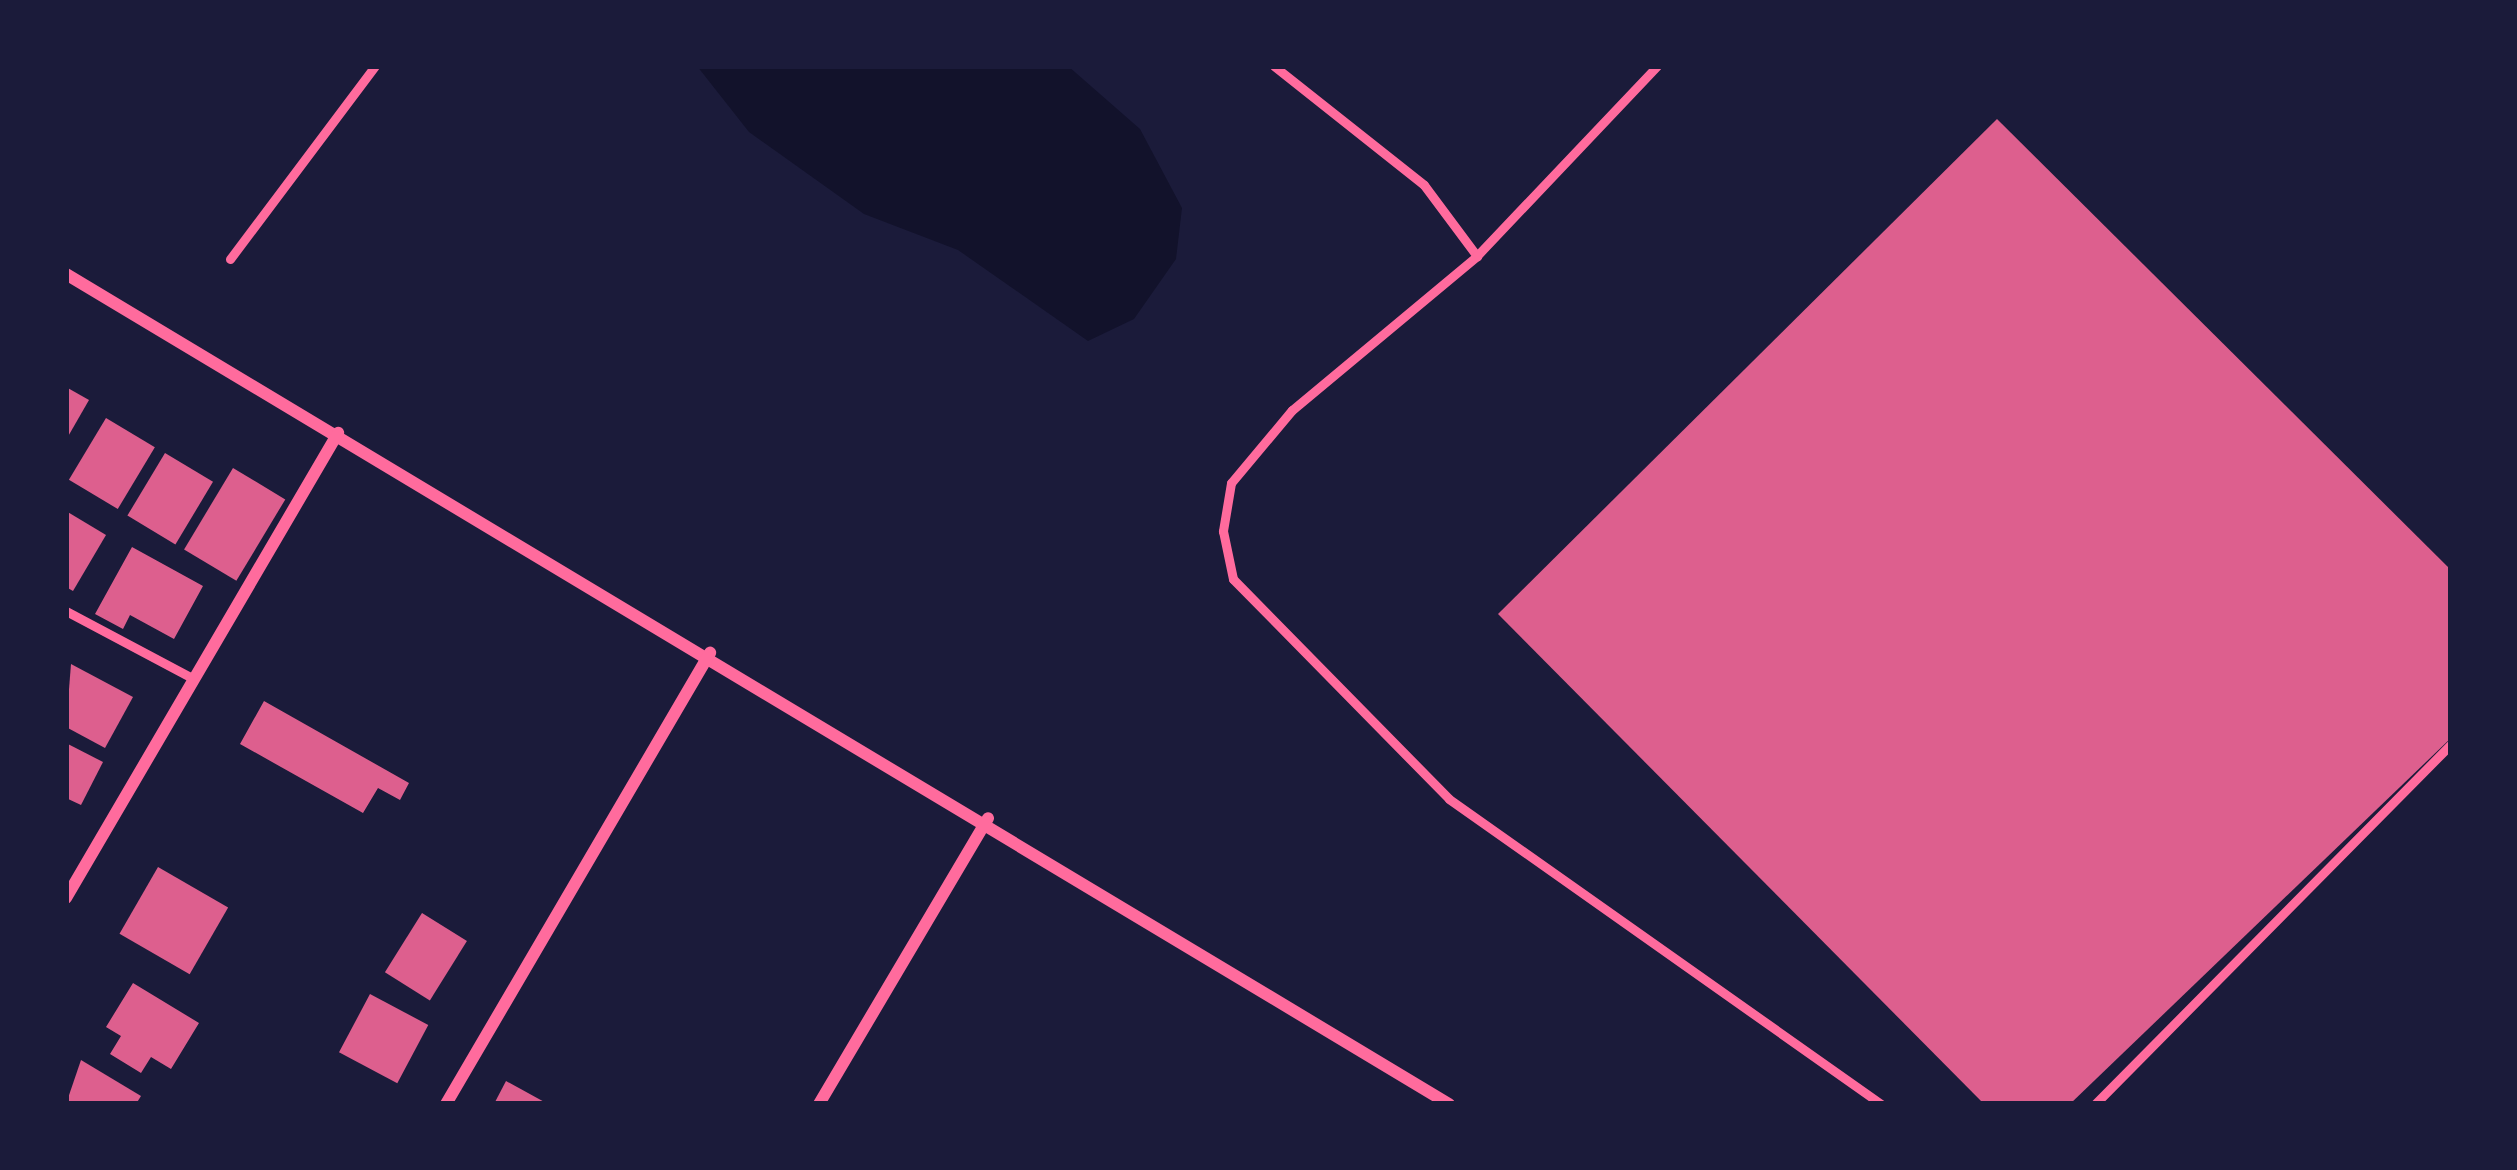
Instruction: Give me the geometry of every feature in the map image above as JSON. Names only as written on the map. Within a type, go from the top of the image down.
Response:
[{"type":"street","points":[[66,274],[988,818],[1449,1104]]},
{"type":"street","points":[[66,898],[338,433]]},
{"type":"street","points":[[446,1104],[710,652]]},
{"type":"street","points":[[819,1104],[988,818]]},
{"type":"lane","points":[[230,259],[375,66]]},
{"type":"lane","points":[[1274,66],[1424,185],[1477,256]]},
{"type":"lane","points":[[1657,66],[1477,256],[1292,410],[1231,483],[1222,531],[1233,579],[1449,799],[1882,1104]]},
{"type":"lane","points":[[66,611],[194,679]]},
{"type":"lane","points":[[2095,1104],[2451,744]]},
{"type":"shaded area","points":[[697,66],[1068,66],[1140,129],[1182,208],[1176,259],[1134,319],[1088,341],[958,250],[864,214],[749,132]]},
{"type":"building","points":[[1997,119],[2451,570],[2451,738],[2070,1104],[1984,1104],[1498,614]]},
{"type":"building","points":[[66,387],[89,400],[66,440]]},
{"type":"building","points":[[106,418],[155,447],[118,509],[69,480]]},
{"type":"building","points":[[165,453],[213,482],[175,544],[127,516]]},
{"type":"building","points":[[233,468],[285,499],[236,581],[184,549]]},
{"type":"building","points":[[66,511],[106,535],[73,591],[66,587]]},
{"type":"building","points":[[132,547],[203,586],[174,639],[130,615],[123,629],[95,614]]},
{"type":"building","points":[[71,664],[133,697],[105,748],[66,727]]},
{"type":"building","points":[[264,701],[409,783],[400,800],[378,788],[363,813],[240,744]]},
{"type":"building","points":[[66,743],[103,762],[81,805],[66,798]]},
{"type":"building","points":[[158,867],[228,908],[190,974],[120,934]]},
{"type":"building","points":[[422,913],[467,941],[430,1000],[385,972]]},
{"type":"building","points":[[133,983],[199,1023],[171,1069],[151,1057],[141,1073],[110,1054],[121,1036],[106,1027]]},
{"type":"building","points":[[370,994],[428,1025],[397,1083],[339,1052]]},
{"type":"building","points":[[81,1060],[141,1096],[136,1104],[66,1104]]},
{"type":"building","points":[[506,1081],[548,1104],[494,1104]]}]
